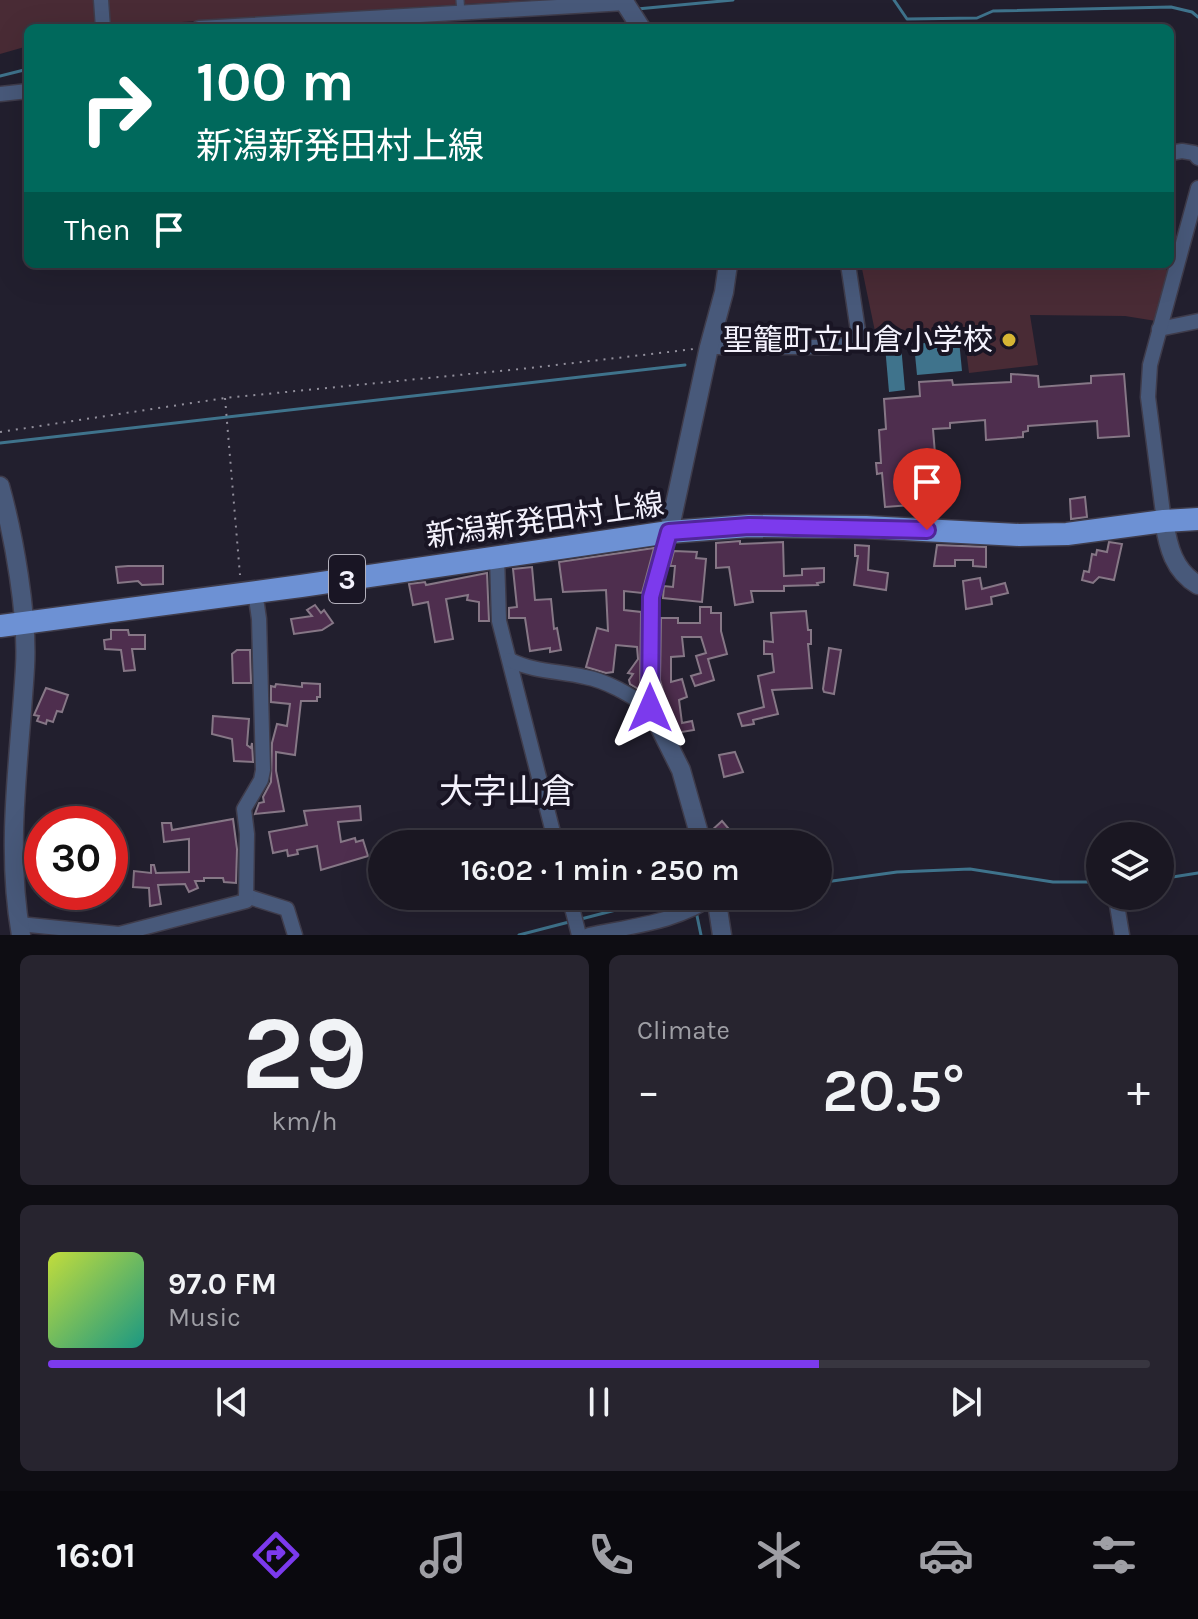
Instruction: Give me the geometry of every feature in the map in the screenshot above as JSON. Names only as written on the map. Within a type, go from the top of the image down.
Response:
[{"type":"main road","name":"新潟新発田村上線","points":[[0,626],[669,532],[749,526],[1067,534],[1198,519]]},
{"type":"street","points":[[101,0],[103,24]]},
{"type":"street","points":[[247,24],[461,6],[624,1],[638,24]]},
{"type":"street","points":[[0,94],[24,91]]},
{"type":"street","points":[[1174,152],[1197,154]]},
{"type":"street","points":[[1198,188],[1150,365],[1148,397],[1168,551],[1187,579],[1198,585]]},
{"type":"street","points":[[698,830],[681,770],[650,708],[651,597],[669,532],[727,268]]},
{"type":"street","points":[[709,347],[860,344],[849,268]]},
{"type":"street","points":[[1159,329],[1198,321]]},
{"type":"street","points":[[0,486],[7,512],[24,623],[25,664],[15,775],[14,843],[20,929],[119,934],[246,901],[247,834],[244,809],[261,780],[263,770],[259,619],[248,592]]},
{"type":"street","points":[[497,557],[499,621],[552,830]]},
{"type":"street","points":[[510,660],[526,668],[589,677],[650,708]]},
{"type":"street","points":[[246,896],[287,909],[295,935]]},
{"type":"street","points":[[573,910],[579,935]]},
{"type":"street","points":[[589,935],[662,920],[693,910]]},
{"type":"street","points":[[718,910],[722,935]]},
{"type":"street","points":[[1118,910],[1122,935]]},
{"type":"path","points":[[0,432],[225,398],[709,347]]},
{"type":"path","points":[[225,398],[248,592]]},
{"type":"shaded area","points":[[0,0],[530,0],[151,24],[24,24],[24,47],[0,54]]},
{"type":"shaded area","points":[[862,268],[1166,268],[1168,272],[1156,321],[1125,316],[1030,315],[1038,365],[969,373],[964,333],[877,341]]},
{"type":"water","points":[[959,340],[962,371],[917,375],[914,344]]},
{"type":"water","points":[[901,345],[905,390],[889,392],[885,346]]},
{"type":"building","points":[[1011,374],[1038,376],[1039,387],[1091,383],[1091,376],[1124,374],[1129,436],[1098,438],[1097,421],[1028,426],[1023,437],[986,440],[985,420],[950,423],[950,428],[933,429],[939,503],[885,507],[882,473],[877,474],[876,463],[881,463],[879,430],[886,429],[884,399],[920,396],[919,382],[952,380],[953,385],[1011,382]]},
{"type":"building","points":[[1085,497],[1087,517],[1071,519],[1070,499]]},
{"type":"building","points":[[740,541],[740,544],[783,542],[784,576],[802,575],[802,569],[824,568],[824,582],[784,586],[784,591],[751,591],[753,602],[735,605],[729,567],[716,568],[716,543]]},
{"type":"building","points":[[1109,542],[1122,544],[1114,580],[1099,577],[1093,583],[1082,580],[1084,571],[1089,572],[1092,554],[1096,555],[1097,550],[1107,552]]},
{"type":"building","points":[[855,545],[869,546],[868,570],[888,573],[886,590],[854,585],[858,556],[855,556]]},
{"type":"building","points":[[937,545],[986,547],[986,567],[973,566],[973,560],[955,560],[955,566],[934,566]]},
{"type":"building","points":[[654,548],[642,593],[624,591],[624,610],[641,612],[640,690],[630,684],[633,674],[628,673],[638,659],[637,647],[616,645],[613,672],[586,667],[597,628],[608,631],[606,590],[563,592],[559,562]]},
{"type":"building","points":[[674,551],[697,552],[696,558],[706,559],[702,602],[663,598],[664,586],[673,587],[675,566],[670,566]]},
{"type":"building","points":[[163,566],[163,584],[142,585],[138,581],[118,583],[116,567]]},
{"type":"building","points":[[532,567],[535,600],[551,599],[554,629],[557,628],[561,650],[530,651],[525,618],[509,618],[509,608],[517,607],[513,569]]},
{"type":"building","points":[[487,573],[489,621],[479,621],[479,602],[467,600],[468,595],[446,599],[453,639],[435,642],[428,602],[413,605],[409,584],[425,582],[426,585]]},
{"type":"building","points":[[980,578],[982,589],[1005,583],[1008,593],[991,597],[992,604],[966,609],[963,581]]},
{"type":"building","points":[[315,605],[321,613],[324,610],[333,623],[322,630],[294,634],[291,619],[312,616],[307,610]]},
{"type":"building","points":[[700,607],[711,607],[711,613],[721,613],[721,631],[727,654],[708,659],[714,680],[695,686],[691,676],[701,673],[696,656],[706,653],[701,637],[682,637],[684,656],[671,657],[671,682],[682,679],[687,697],[679,700],[682,723],[692,721],[694,730],[676,733],[660,702],[665,698],[660,680],[661,618],[678,618],[678,623],[700,623]]},
{"type":"building","points":[[806,611],[808,630],[811,630],[811,644],[808,644],[812,688],[772,690],[778,714],[742,726],[738,714],[764,707],[758,676],[774,672],[772,654],[764,654],[764,641],[773,642],[771,613]]},
{"type":"building","points":[[111,630],[128,630],[129,635],[145,635],[145,649],[132,649],[135,670],[124,671],[121,650],[105,649],[104,640],[111,639]]},
{"type":"building","points":[[829,648],[841,650],[834,694],[823,689]]},
{"type":"building","points":[[237,650],[250,650],[251,683],[233,683],[232,654]]},
{"type":"building","points":[[302,683],[320,684],[320,697],[317,701],[301,701],[295,755],[276,752],[276,771],[284,811],[255,814],[259,803],[264,802],[263,797],[271,782],[272,743],[277,724],[287,726],[290,704],[271,702],[271,686],[302,687]]},
{"type":"building","points":[[46,688],[68,695],[62,712],[57,711],[53,722],[47,720],[46,724],[37,721],[39,716],[34,715]]},
{"type":"building","points":[[213,716],[249,719],[247,745],[251,748],[252,743],[253,762],[234,761],[232,739],[212,734]]},
{"type":"building","points":[[735,752],[743,772],[724,777],[719,755]]},
{"type":"building","points":[[360,806],[361,820],[338,822],[341,842],[355,838],[356,842],[363,840],[368,856],[321,870],[317,846],[297,850],[298,854],[288,856],[287,850],[273,853],[269,832],[307,825],[304,811]]},
{"type":"building","points":[[233,819],[237,849],[236,883],[224,882],[223,878],[204,878],[204,881],[195,881],[198,888],[189,892],[185,884],[158,885],[161,904],[150,906],[149,888],[133,887],[134,871],[151,873],[151,865],[154,865],[156,873],[189,872],[189,839],[164,842],[162,823],[171,823],[172,830]]},
{"type":"building","points":[[722,821],[730,830],[712,830]]},
{"type":"waterway","points":[[637,9],[733,0]]},
{"type":"waterway","points":[[894,0],[907,19],[977,18],[993,11],[1171,7],[1192,12],[1198,17]]},
{"type":"waterway","points":[[0,76],[24,70]]},
{"type":"waterway","points":[[0,443],[685,365]]},
{"type":"waterway","points":[[832,881],[897,872],[970,869],[1053,882],[1086,882]]},
{"type":"waterway","points":[[1174,877],[1198,873]]},
{"type":"waterway","points":[[581,919],[616,910]]},
{"type":"waterway","points":[[696,911],[701,935]]},
{"type":"waterway","points":[[519,935],[569,922]]},
{"type":"place","name":"聖籠町立山倉小学校","points":[[1009,340]]},
{"type":"district","name":"大字山倉","points":[[507,792]]},
{"type":"route","points":[[650,708],[651,597],[669,532],[749,526],[927,530]]}]
